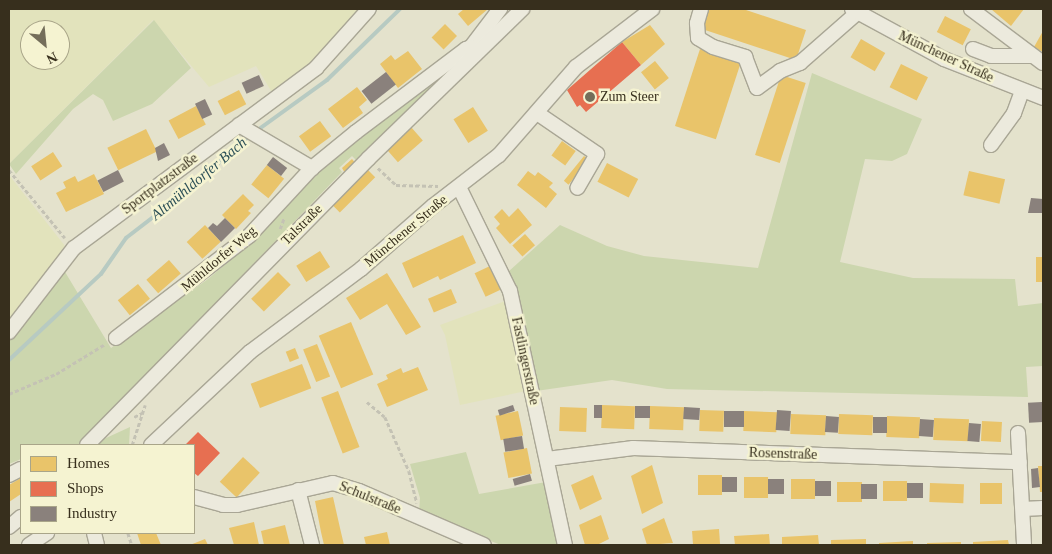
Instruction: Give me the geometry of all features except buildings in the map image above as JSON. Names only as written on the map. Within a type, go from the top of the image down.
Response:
[{"type":"street","name":"Sportplatzstraße","points":[[9,332],[74,248],[241,127],[316,68],[369,9]]},
{"type":"street","points":[[474,49],[500,9]]},
{"type":"street","name":"Talstraße","points":[[88,444],[474,49],[522,9]]},
{"type":"street","name":"Münchener Straße","points":[[152,444],[250,352],[361,269],[513,142],[576,67],[652,9]]},
{"type":"street","points":[[701,9],[696,23],[698,38],[713,47],[745,57],[758,88],[780,70],[800,63],[855,10]]},
{"type":"street","points":[[971,9],[1031,56],[1043,63]]},
{"type":"street","name":"Münchener Straße","points":[[855,10],[944,59],[1043,98]]},
{"type":"street","name":"Mühldorfer Weg","points":[[116,338],[249,236],[312,168],[356,132],[474,49]]},
{"type":"street","points":[[973,49],[1001,57],[1031,56]]},
{"type":"street","points":[[991,145],[1014,113],[1022,90]]},
{"type":"street","points":[[537,113],[596,154],[577,188]]},
{"type":"street","points":[[241,127],[312,168]]},
{"type":"street","name":"Fastlingerstraße","points":[[459,186],[510,291],[565,545]]},
{"type":"street","points":[[1018,433],[1024,545]]},
{"type":"street","name":"Rosenstraße","points":[[547,459],[633,448],[1020,462]]},
{"type":"street","name":"Schulstraße","points":[[195,497],[223,505],[237,505],[326,484],[340,485],[484,545]]},
{"type":"street","points":[[298,490],[312,545]]},
{"type":"street","points":[[1023,509],[1043,508]]},
{"type":"street","points":[[9,527],[20,518]]},
{"type":"street","points":[[29,545],[46,534]]},
{"type":"path","points":[[369,158],[390,182],[416,186]]},
{"type":"path","points":[[9,170],[74,248]]},
{"type":"path","points":[[277,236],[283,222],[287,195]]},
{"type":"path","points":[[9,394],[56,374],[116,338]]},
{"type":"path","points":[[367,402],[385,417],[409,471],[417,502],[415,516]]},
{"type":"path","points":[[132,444],[146,403]]},
{"type":"green space","points":[[9,9],[361,9],[319,60],[273,94],[256,66],[209,87],[153,20],[9,164]]},
{"type":"green space","points":[[154,20],[191,68],[152,104],[113,121],[103,100],[93,94],[73,109],[16,174],[9,164]]},
{"type":"green space","points":[[461,60],[356,160],[352,156],[339,168],[342,172],[80,444],[20,444],[20,459],[9,464],[9,337],[62,267],[111,348],[208,279],[241,251],[344,148]]},
{"type":"green space","points":[[812,73],[922,119],[907,154],[892,161],[865,159],[840,262],[913,278],[1015,279],[1018,306],[1043,303],[1043,366],[1026,367],[1028,397],[667,389],[612,380],[536,391],[508,272],[560,225],[607,246],[644,256],[758,268]]},
{"type":"green space","points":[[9,175],[65,246],[9,325]]},
{"type":"green space","points":[[508,300],[526,391],[460,405],[445,335],[440,325]]},
{"type":"green space","points":[[130,427],[129,444],[93,444]]},
{"type":"green space","points":[[466,452],[479,494],[546,482],[560,545],[501,545],[419,513],[420,498],[410,464]]},
{"type":"waterway","name":"Altmühldorfer Bach","points":[[255,132],[327,80],[400,9]]},
{"type":"waterway","name":"Altmühldorfer Bach","points":[[9,360],[101,274],[126,238],[209,174],[229,151],[250,136]]},
{"type":"place","name":"Zum Steer","points":[[590,97]]}]
